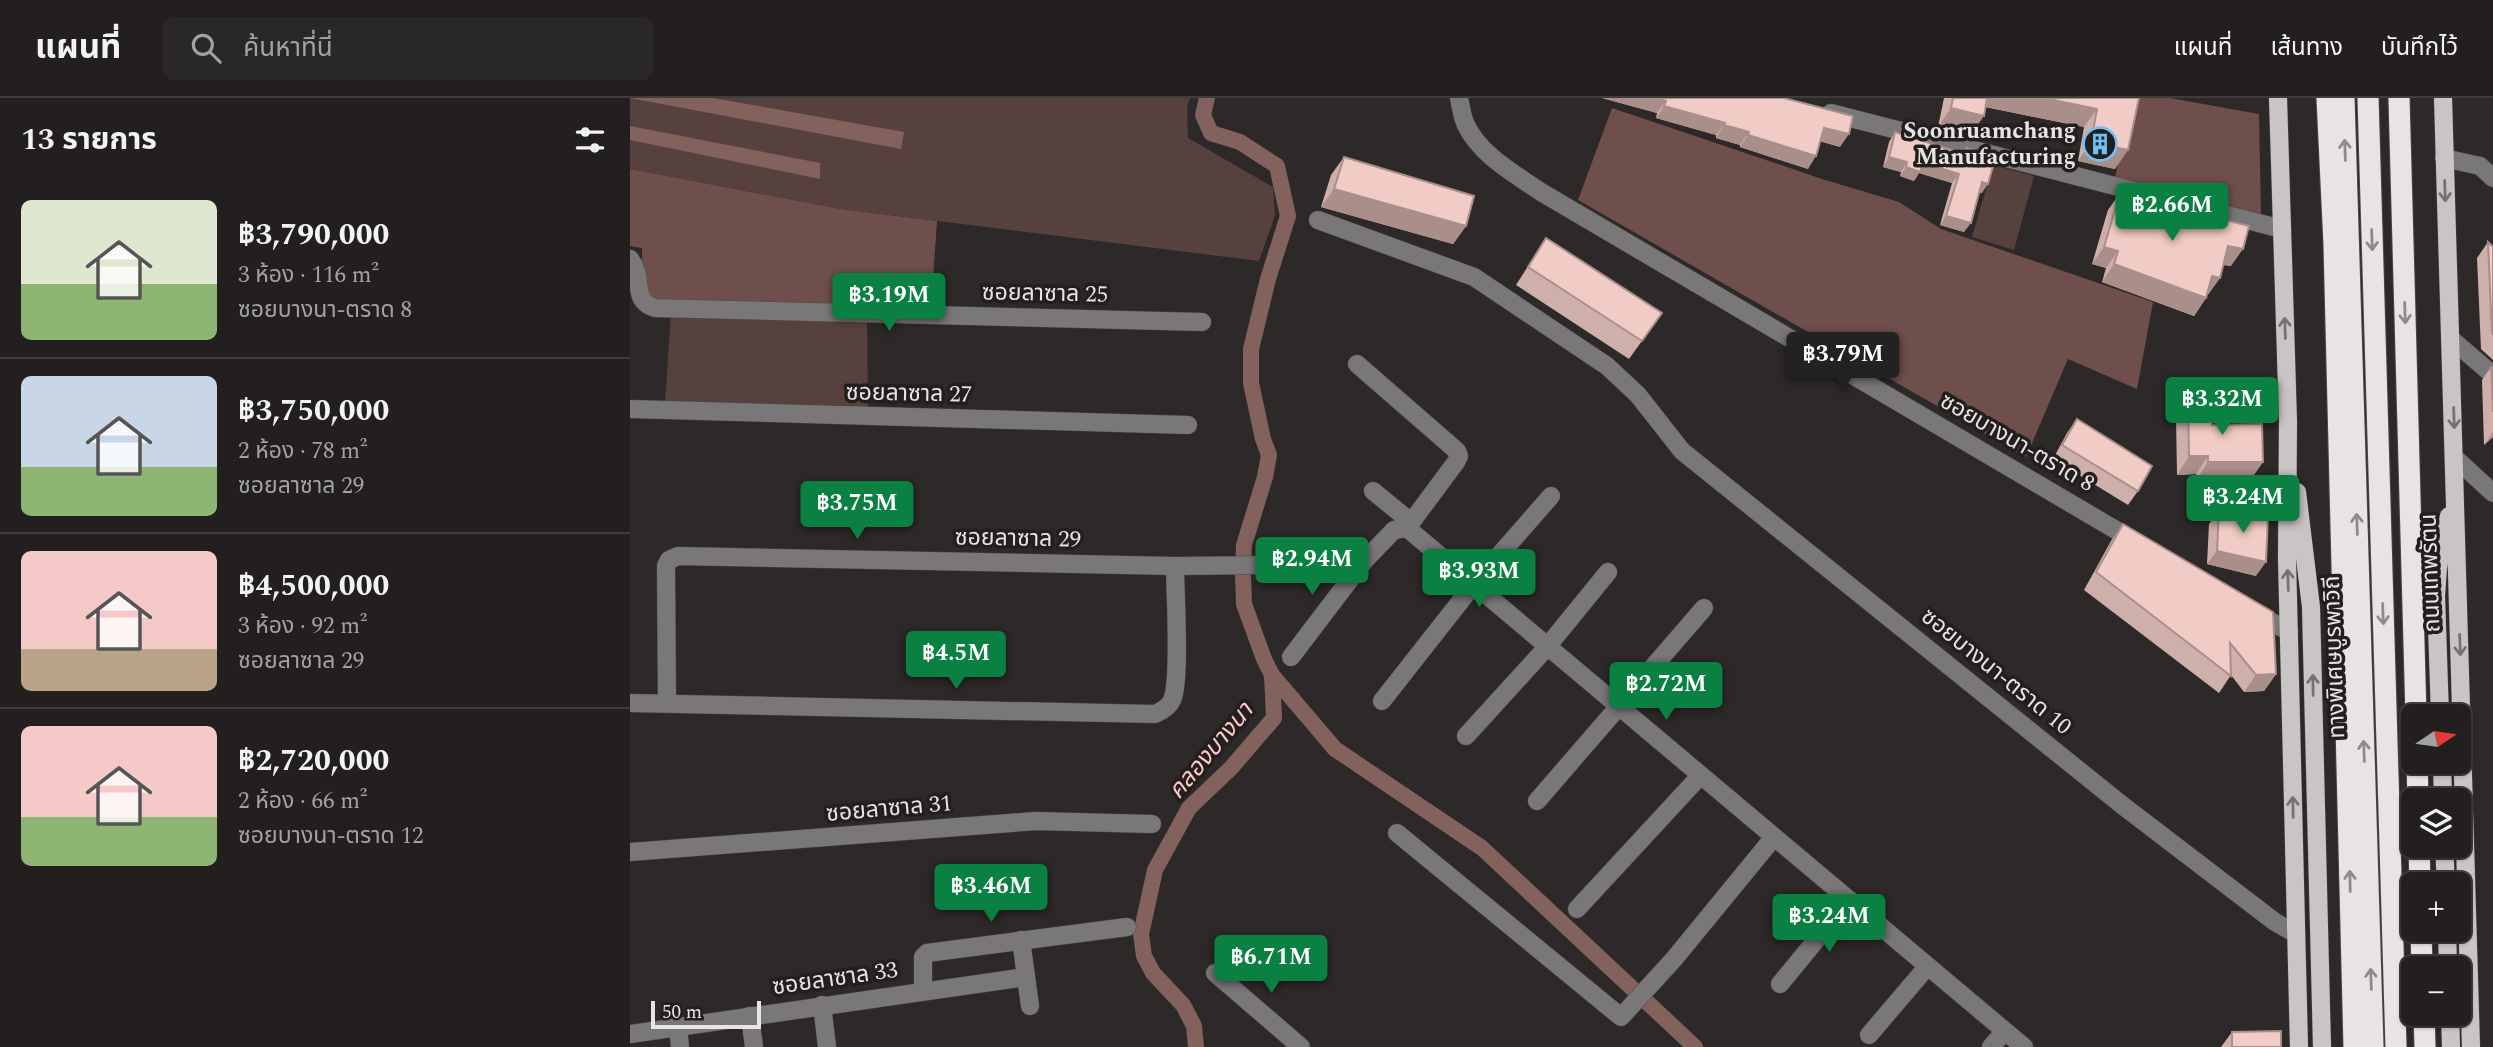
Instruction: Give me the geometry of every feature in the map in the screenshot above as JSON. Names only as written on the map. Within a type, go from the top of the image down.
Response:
[{"type":"highway","points":[[2327,98],[2334,244],[2354,1047]]},
{"type":"highway","name":"ทางพิเศษบูรพาวิถี","points":[[2344,98],[2373,1047]]},
{"type":"highway","points":[[2368,98],[2396,1047]]},
{"type":"highway","name":"ถนนเทพรัตน","points":[[2399,98],[2416,704]]},
{"type":"highway","points":[[2424,1026],[2425,1047]]},
{"type":"main road","points":[[2278,98],[2288,428],[2289,632],[2299,1047]]},
{"type":"main road","name":"ถนนเทพรัตน","points":[[2443,98],[2471,1047]]},
{"type":"main road","points":[[2288,428],[2306,558],[2312,644],[2322,1047]]},
{"type":"main road","points":[[2440,704],[2438,567],[2455,488]]},
{"type":"main road","points":[[2450,1026],[2451,1047]]},
{"type":"street","name":"ซอยบางนา-ตราด 8","points":[[1459,98],[1466,125],[1476,140],[1506,168],[1541,192],[2159,555]]},
{"type":"street","points":[[1813,108],[2282,229]]},
{"type":"street","points":[[2444,158],[2480,166],[2493,178]]},
{"type":"street","name":"ซอยบางนา-ตราด 10","points":[[1318,220],[1474,277],[1607,366],[1638,395],[1682,451],[2122,805],[2275,922],[2296,933]]},
{"type":"street","name":"ซอยลาซาล 25","points":[[630,259],[635,267],[636,297],[643,305],[655,308],[1202,322]]},
{"type":"street","points":[[2451,339],[2493,375]]},
{"type":"street","points":[[1291,657],[1364,561],[1394,530],[1409,525],[1459,456],[1457,451],[1357,364]]},
{"type":"street","name":"ซอยลาซาล 27","points":[[630,409],[1188,425]]},
{"type":"street","points":[[2455,457],[2493,493]]},
{"type":"street","points":[[1373,491],[1547,648],[2024,1047]]},
{"type":"street","points":[[1382,701],[1474,584],[1551,496]]},
{"type":"street","name":"ซอยลาซาล 29","points":[[667,704],[666,566],[669,560],[678,556],[1175,566],[1349,564],[1364,561]]},
{"type":"street","points":[[630,703],[1155,714],[1169,705],[1173,698],[1175,566]]},
{"type":"street","points":[[1466,736],[1547,648],[1608,572]]},
{"type":"street","points":[[2242,604],[2289,632]]},
{"type":"street","points":[[1537,801],[1704,608]]},
{"type":"street","points":[[1577,909],[1700,776]]},
{"type":"street","name":"ซอยลาซาล 31","points":[[630,852],[1036,821],[1153,824]]},
{"type":"street","points":[[1397,833],[1621,1017],[1774,837]]},
{"type":"street","points":[[1780,984],[1849,900]]},
{"type":"street","name":"ซอยลาซาล 33","points":[[923,991],[923,957],[927,953],[1127,927]]},
{"type":"street","points":[[1021,940],[1030,1006]]},
{"type":"street","points":[[1869,1035],[1927,967]]},
{"type":"street","points":[[1215,973],[1296,1045]]},
{"type":"street","name":"ซอยลาซาล 33","points":[[630,1034],[1026,977]]},
{"type":"street","points":[[822,1006],[827,1047]]},
{"type":"street","points":[[750,1016],[754,1047]]},
{"type":"street","points":[[678,1027],[680,1047]]},
{"type":"street","points":[[1992,1047],[2004,1031]]},
{"type":"shaded area","points":[[630,98],[1190,98],[1187,107],[1188,138],[1273,187],[1275,215],[1259,261],[841,209],[630,169]]},
{"type":"shaded area","points":[[630,98],[713,98],[904,132],[901,149]]},
{"type":"shaded area","points":[[2131,98],[2170,98],[2259,114],[2261,215],[2115,178]]},
{"type":"shaded area","points":[[1612,108],[1822,179],[1899,202],[1941,229],[2153,302],[2137,389],[2068,359],[2026,457],[1578,200]]},
{"type":"shaded area","points":[[630,126],[820,163],[820,179],[630,140]]},
{"type":"shaded area","points":[[1993,165],[2034,176],[2014,250],[1972,237]]},
{"type":"shaded area","points":[[630,169],[841,209],[937,221],[931,308],[657,301],[645,295],[642,287],[642,248],[630,246]]},
{"type":"shaded area","points":[[671,313],[867,320],[868,409],[665,402]]},
{"type":"building","points":[[1656,98],[1784,98],[1853,116],[1849,134],[1824,128],[1816,156],[1748,135],[1749,132],[1724,125],[1725,123],[1664,106],[1666,101]]},
{"type":"building","points":[[1953,98],[1987,98],[1984,116],[1951,108]]},
{"type":"building","points":[[2044,98],[2139,98],[2128,150],[2091,142],[2097,109]]},
{"type":"building","points":[[1895,132],[1964,154],[1966,148],[1996,156],[1988,184],[1982,182],[1971,223],[1946,216],[1959,174],[1923,163],[1920,172],[1906,167],[1907,162],[1889,157]]},
{"type":"building","points":[[1344,157],[1474,196],[1466,226],[1334,189]]},
{"type":"building","points":[[2120,193],[2249,226],[2243,249],[2228,246],[2220,278],[2212,276],[2206,298],[2114,264],[2118,251],[2104,247]]},
{"type":"building","points":[[1546,238],[1662,313],[1642,341],[1528,267]]},
{"type":"building","points":[[2488,242],[2493,247],[2493,334],[2492,333]]},
{"type":"building","points":[[2491,367],[2493,368],[2493,412]]},
{"type":"building","points":[[2206,390],[2235,390],[2235,401],[2211,402],[2211,398],[2206,398]]},
{"type":"building","points":[[2211,398],[2212,425],[2262,424],[2263,462],[2208,462],[2208,456],[2189,456],[2188,399]]},
{"type":"building","points":[[2077,419],[2152,466],[2138,491],[2062,445]]},
{"type":"building","points":[[2219,510],[2268,516],[2266,562],[2217,551]]},
{"type":"building","points":[[2123,524],[2273,612],[2276,674],[2256,675],[2230,643],[2231,676],[2096,572]]},
{"type":"building","points":[[2281,1031],[2281,1047],[2232,1047],[2232,1032]]},
{"type":"waterway","name":"คลองบางนา","points":[[1196,1047],[1194,1026],[1183,1005],[1153,973],[1144,956],[1141,934],[1155,870],[1189,808],[1231,768],[1274,718],[1272,675],[1244,604],[1243,576],[1244,545],[1269,455],[1251,383],[1251,349],[1268,279],[1288,216],[1277,166],[1240,142],[1211,133],[1203,115],[1207,98]]},
{"type":"waterway","points":[[1272,675],[1335,749],[1482,848],[1695,1047]]},
{"type":"place","name":"Soonruamchang Manufacturing","points":[[2100,144]]}]
